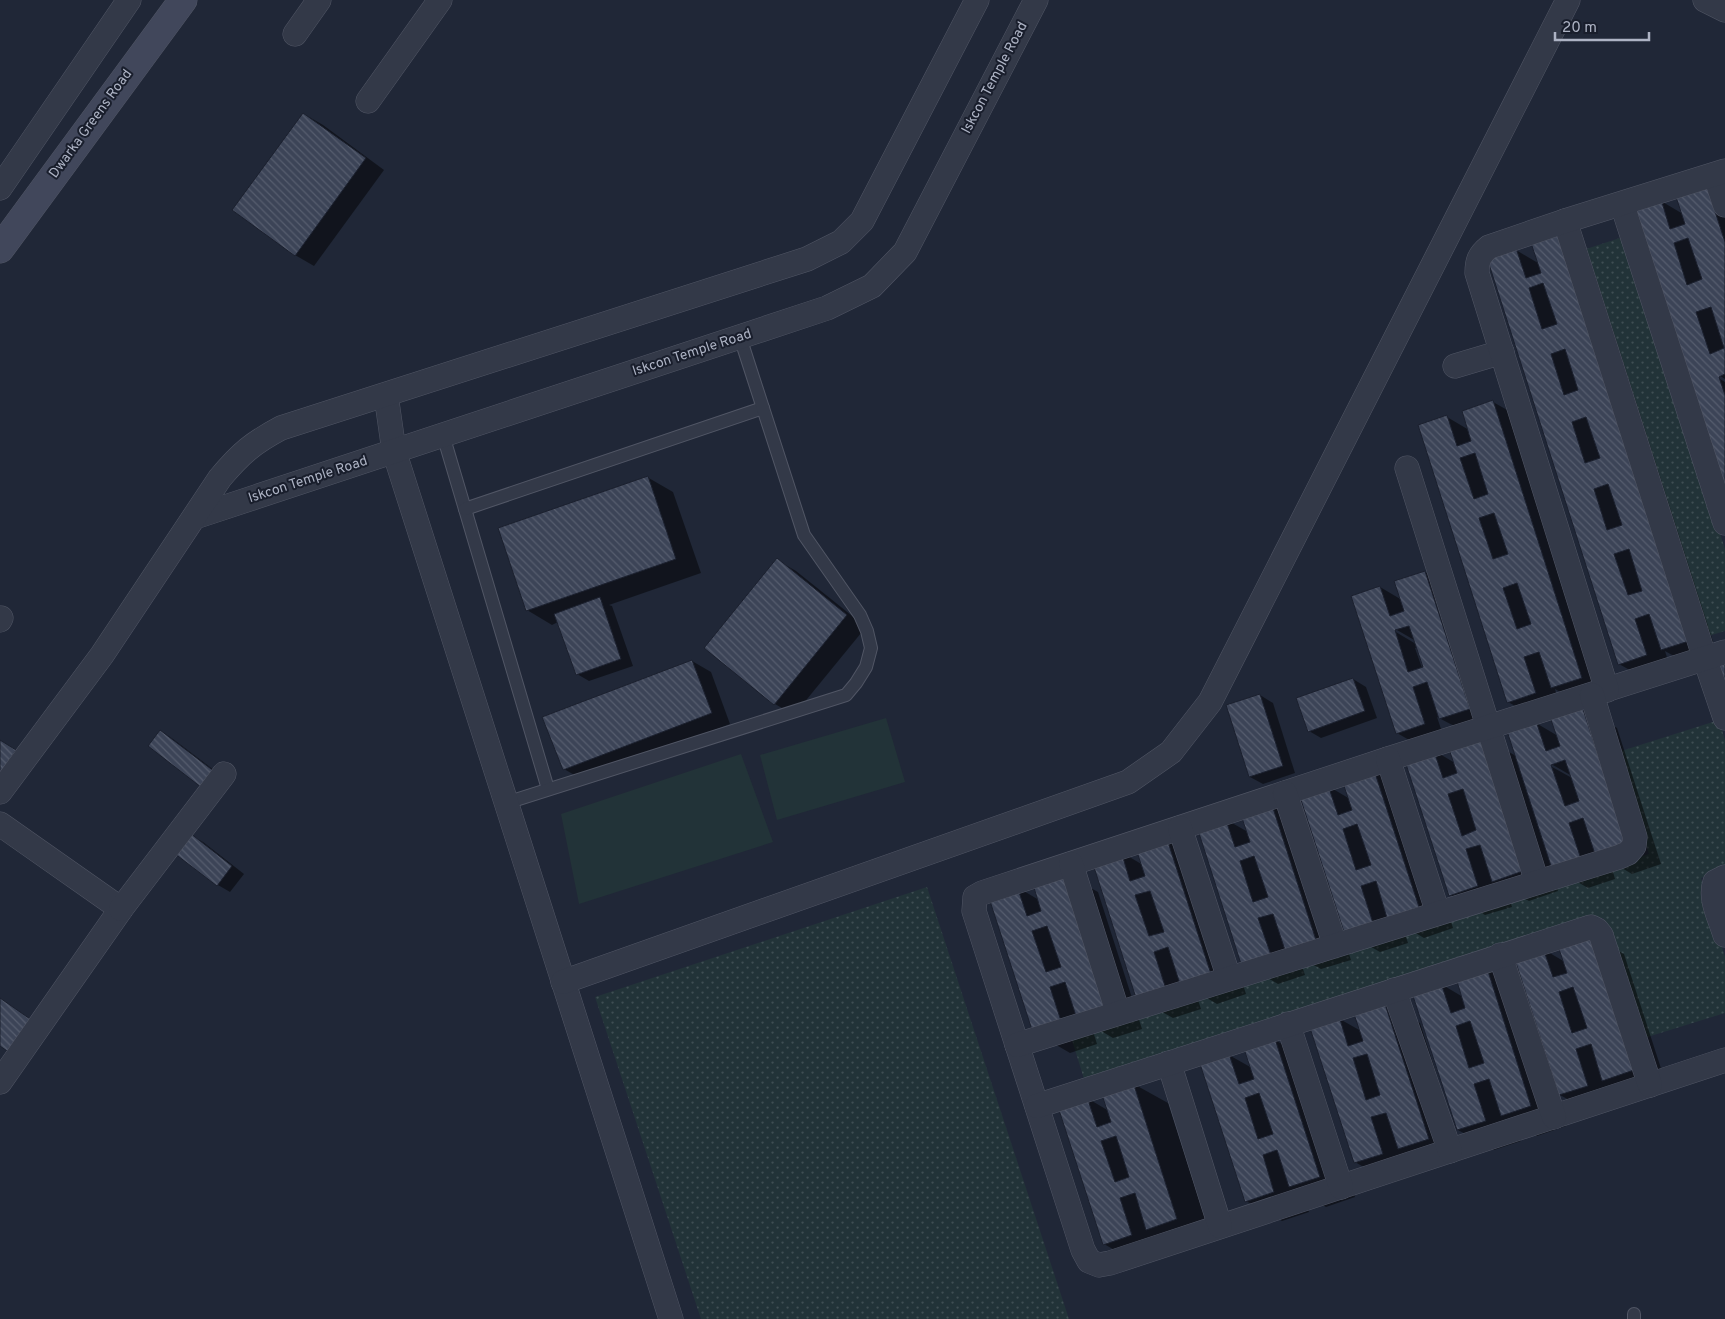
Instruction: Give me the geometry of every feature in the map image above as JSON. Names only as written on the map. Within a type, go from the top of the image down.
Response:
[{"type":"street","points":[[0,188],[129,0]]},
{"type":"street","name":"Dwarka Greens Road","points":[[0,249],[183,0]]},
{"type":"street","points":[[295,34],[319,0]]},
{"type":"street","points":[[368,101],[440,0]]},
{"type":"street","points":[[0,792],[102,655],[220,478],[237,458],[258,440],[282,428],[807,259],[841,242],[862,221],[977,0]]},
{"type":"street","name":"Iskcon Temple Road","points":[[195,517],[827,308],[872,286],[905,252],[1036,0]]},
{"type":"street","points":[[564,982],[1128,782],[1171,752],[1210,702],[1568,0]]},
{"type":"street","points":[[1705,0],[1725,10]]},
{"type":"street","points":[[1017,1045],[1618,857],[1628,853],[1634,846],[1635,837],[1599,692],[1502,352],[1477,273],[1477,263],[1480,254],[1489,247],[1565,221],[1720,173],[1725,205]]},
{"type":"street","points":[[1622,204],[1725,523]]},
{"type":"street","points":[[1565,221],[1715,655],[1725,718]]},
{"type":"street","points":[[1455,366],[1502,352]]},
{"type":"street","points":[[386,394],[394,452],[671,1319]]},
{"type":"street","points":[[1407,468],[1537,882]]},
{"type":"street","points":[[1715,655],[1388,759],[982,893],[975,897],[974,911],[1083,1250],[1089,1261],[1099,1265],[1110,1263],[1725,1060]]},
{"type":"street","points":[[1388,759],[1438,914]]},
{"type":"street","points":[[0,1082],[121,909],[224,774]]},
{"type":"street","points":[[1285,793],[1335,945]]},
{"type":"street","points":[[0,824],[121,909]]},
{"type":"street","points":[[1180,828],[1230,978]]},
{"type":"street","points":[[1071,864],[1118,1013]]},
{"type":"street","points":[[1725,877],[1715,882],[1713,889],[1713,897],[1725,935]]},
{"type":"street","points":[[1037,1106],[1585,927],[1591,927],[1601,935],[1650,1085]]},
{"type":"street","points":[[1500,956],[1554,1117]]},
{"type":"street","points":[[1394,990],[1450,1151]]},
{"type":"street","points":[[1288,1024],[1341,1186]]},
{"type":"street","points":[[1169,1063],[1220,1226]]},
{"type":"lane","points":[[506,802],[846,695],[866,667],[871,648],[867,631],[860,615],[804,535],[740,337]]},
{"type":"lane","points":[[465,509],[763,408]]},
{"type":"lane","points":[[443,435],[548,789]]},
{"type":"shaded area","points":[[1626,236],[1725,549],[1725,631],[1705,637],[1583,250]]},
{"type":"shaded area","points":[[886,718],[905,782],[777,820],[760,755]]},
{"type":"shaded area","points":[[1719,720],[1725,740],[1725,870],[1701,878],[1725,957],[1725,1013],[1641,1039],[1603,918],[1085,1082],[1071,1037],[1649,854],[1618,752]]},
{"type":"shaded area","points":[[741,754],[773,842],[579,904],[561,814]]},
{"type":"shaded area","points":[[927,887],[1069,1319],[701,1319],[595,997]]},
{"type":"building","points":[[303,113],[366,158],[295,256],[232,210]]},
{"type":"building","points":[[1706,184],[1725,242],[1725,374],[1719,377],[1725,395],[1725,499],[1631,209],[1661,199],[1670,229],[1685,224],[1675,194]],"holes":[[[1688,238],[1702,279],[1687,285],[1674,243]],[[1711,307],[1724,348],[1710,354],[1696,312]]]},
{"type":"building","points":[[1562,233],[1692,640],[1661,650],[1649,614],[1635,619],[1647,655],[1618,665],[1487,258],[1516,248],[1526,278],[1541,273],[1531,243]],"holes":[[[1543,283],[1557,324],[1542,329],[1529,288]],[[1565,349],[1578,390],[1564,395],[1551,354]],[[1586,417],[1600,458],[1585,463],[1572,422]],[[1608,484],[1622,525],[1607,530],[1594,489]],[[1629,549],[1642,591],[1628,595],[1614,554]]]},
{"type":"building","points":[[1493,400],[1582,678],[1551,688],[1539,652],[1524,657],[1536,693],[1507,703],[1418,425],[1447,415],[1457,446],[1471,441],[1462,411]],"holes":[[[1475,453],[1488,494],[1474,499],[1460,458]],[[1494,513],[1508,554],[1493,559],[1479,518]],[[1517,583],[1531,624],[1517,629],[1503,588]]]},
{"type":"building","points":[[648,476],[676,559],[526,611],[498,528]]},
{"type":"building","points":[[777,558],[847,615],[774,705],[704,648]]},
{"type":"building","points":[[1425,571],[1470,709],[1439,719],[1427,682],[1413,687],[1425,724],[1396,734],[1351,596],[1380,586],[1390,616],[1404,611],[1394,581]],"holes":[[[1409,626],[1423,667],[1408,672],[1395,630]]]},
{"type":"building","points":[[600,597],[621,659],[576,675],[554,614]]},
{"type":"building","points":[[1725,658],[1725,684],[1718,661]]},
{"type":"building","points":[[692,660],[712,713],[563,770],[542,717]]},
{"type":"building","points":[[1353,678],[1365,711],[1308,732],[1296,698]]},
{"type":"building","points":[[1260,694],[1283,766],[1249,777],[1226,705]]},
{"type":"building","points":[[1582,706],[1627,844],[1595,854],[1583,818],[1569,823],[1581,859],[1552,869],[1507,731],[1536,721],[1546,751],[1560,746],[1550,717]],"holes":[[[1565,760],[1579,801],[1565,806],[1551,765]]]},
{"type":"building","points":[[160,730],[219,775],[206,791],[148,746]]},
{"type":"building","points":[[1478,733],[1523,871],[1492,882],[1480,845],[1466,849],[1478,886],[1449,896],[1404,758],[1433,748],[1443,778],[1457,773],[1447,743]],"holes":[[[1463,789],[1476,830],[1462,836],[1448,794]]]},
{"type":"building","points":[[0,740],[16,750],[0,774]]},
{"type":"building","points":[[1374,770],[1419,907],[1387,918],[1376,881],[1361,886],[1373,923],[1344,932],[1299,794],[1328,785],[1338,815],[1352,810],[1342,780]],"holes":[[[1357,824],[1371,865],[1356,870],[1343,829]]]},
{"type":"building","points":[[1271,802],[1316,940],[1285,950],[1273,914],[1258,918],[1271,955],[1241,964],[1197,827],[1225,817],[1235,847],[1250,842],[1240,812]],"holes":[[[1254,856],[1268,897],[1253,902],[1240,861]]]},
{"type":"building","points":[[190,833],[232,866],[217,886],[174,853]]},
{"type":"building","points":[[1166,836],[1211,974],[1180,984],[1168,947],[1154,952],[1166,989],[1136,998],[1092,861],[1121,851],[1130,881],[1145,876],[1135,846]],"holes":[[[1150,891],[1164,932],[1149,936],[1135,895]]]},
{"type":"building","points":[[1063,870],[1107,1008],[1077,1019],[1065,982],[1050,987],[1062,1024],[1033,1033],[988,895],[1017,886],[1027,916],[1041,911],[1032,881]],"holes":[[[1047,926],[1061,967],[1046,972],[1032,931]]]},
{"type":"building","points":[[1589,932],[1634,1070],[1602,1081],[1591,1044],[1576,1049],[1588,1086],[1559,1095],[1514,957],[1543,948],[1553,977],[1567,973],[1557,943]],"holes":[[[1573,987],[1587,1028],[1572,1033],[1559,992]]]},
{"type":"building","points":[[1487,968],[1531,1106],[1501,1116],[1489,1079],[1474,1084],[1486,1121],[1457,1130],[1412,993],[1441,983],[1451,1013],[1465,1008],[1456,978]],"holes":[[[1470,1021],[1484,1063],[1469,1068],[1456,1026]]]},
{"type":"building","points":[[0,998],[33,1021],[10,1053],[0,1046]]},
{"type":"building","points":[[1384,1001],[1429,1139],[1398,1149],[1386,1113],[1371,1117],[1383,1154],[1354,1163],[1309,1025],[1339,1016],[1348,1046],[1363,1041],[1353,1011]],"holes":[[[1367,1054],[1380,1095],[1366,1100],[1353,1058]]]},
{"type":"building","points":[[1275,1039],[1320,1177],[1289,1187],[1277,1150],[1263,1155],[1274,1192],[1245,1202],[1200,1064],[1229,1054],[1239,1084],[1254,1079],[1244,1049]],"holes":[[[1259,1093],[1273,1134],[1258,1139],[1245,1098]]]},
{"type":"building","points":[[1133,1082],[1177,1219],[1146,1230],[1135,1193],[1120,1198],[1132,1235],[1103,1245],[1058,1107],[1087,1097],[1097,1127],[1111,1122],[1101,1092]],"holes":[[[1116,1136],[1129,1177],[1115,1182],[1101,1141]]]}]
